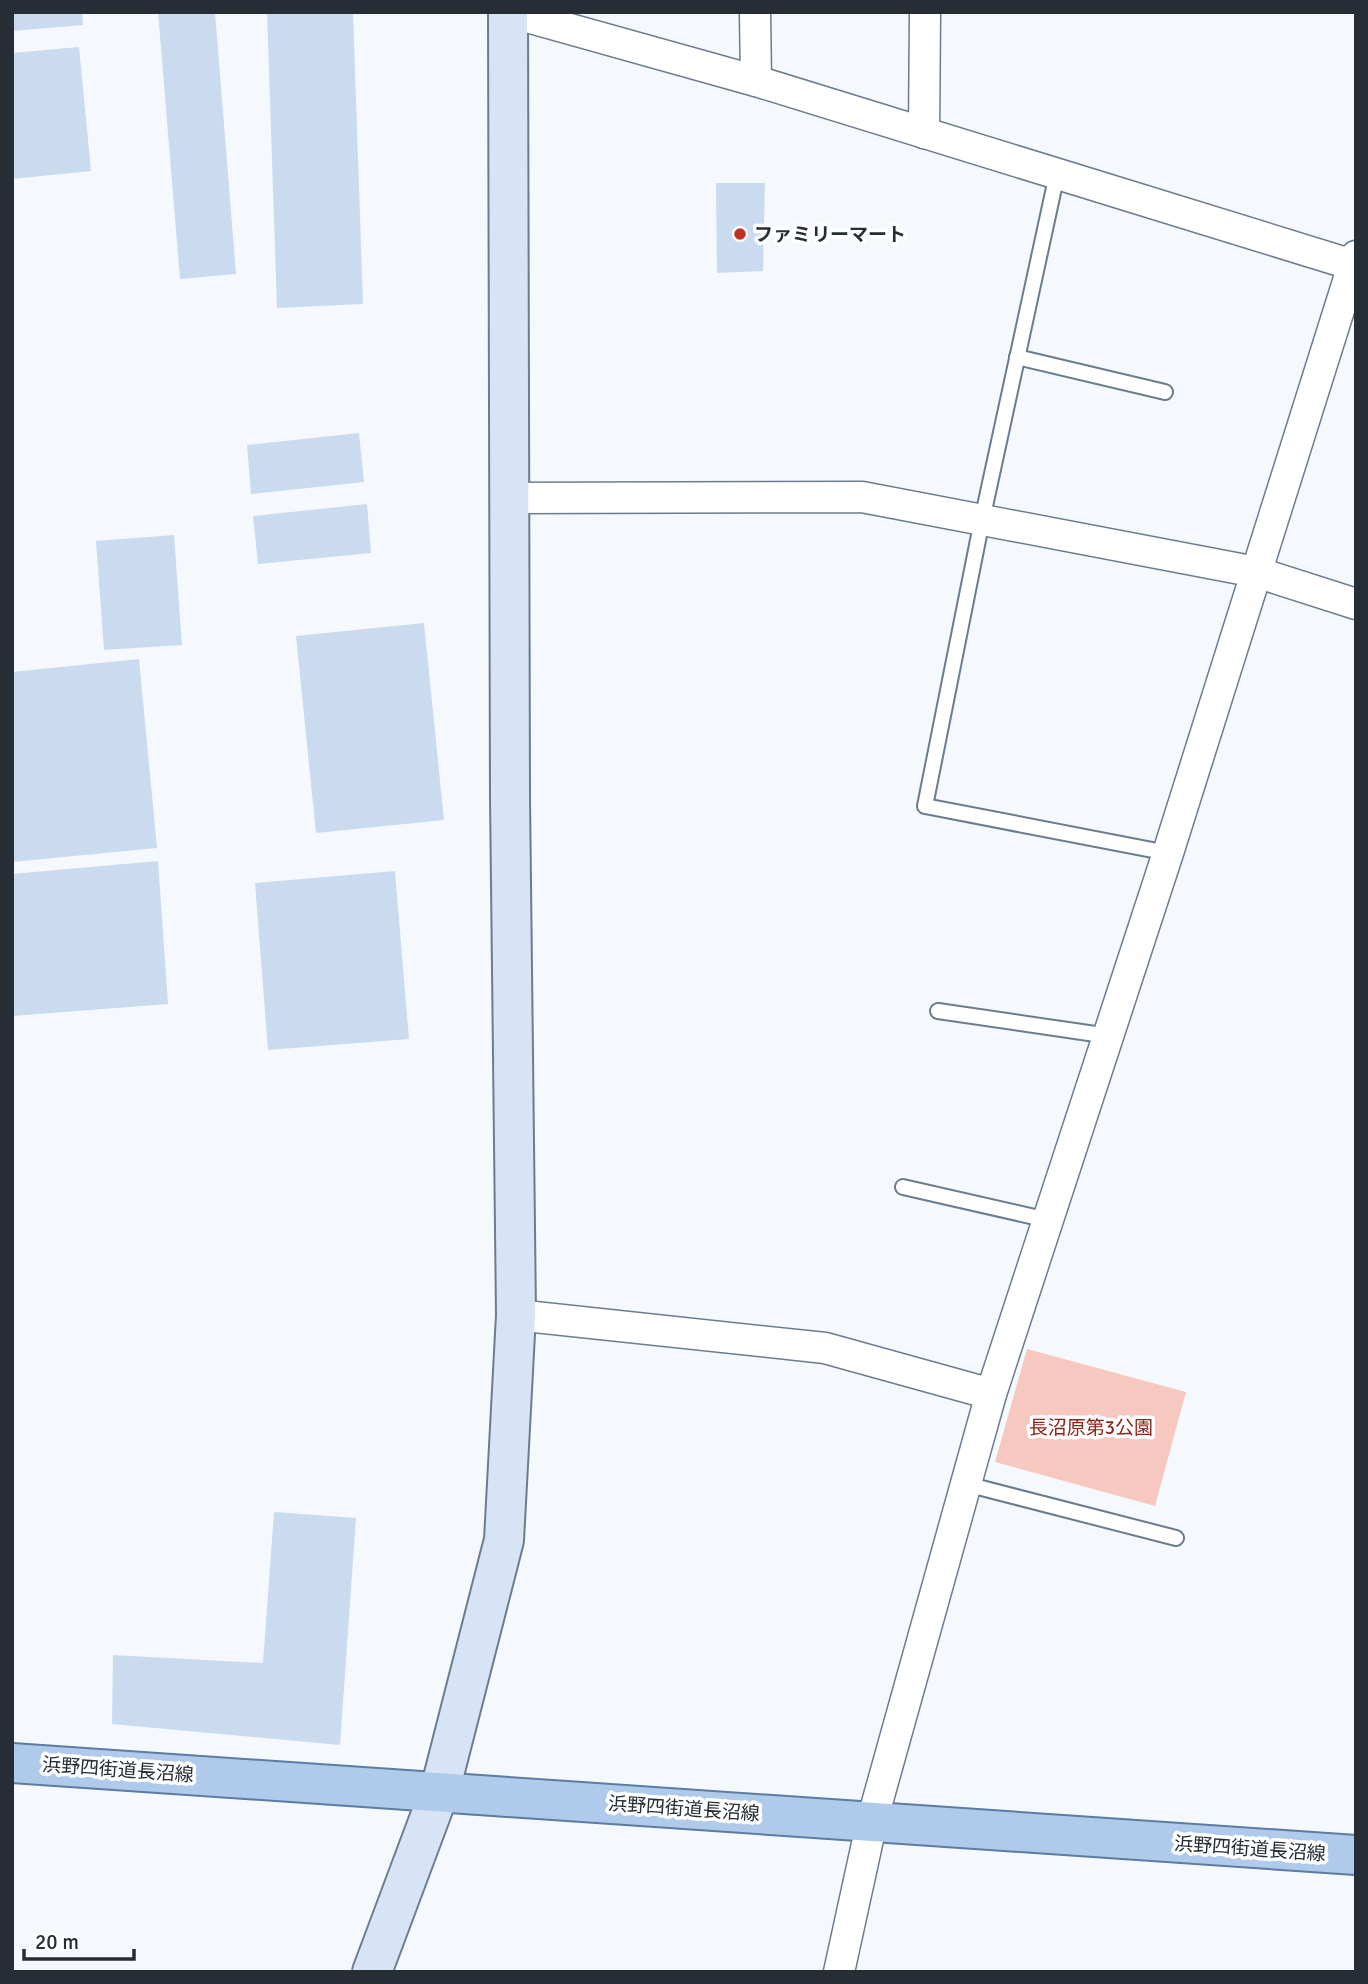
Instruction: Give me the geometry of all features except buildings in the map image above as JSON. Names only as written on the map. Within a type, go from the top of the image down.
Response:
[{"type":"main road","name":"浜野四街道長沼線","points":[[12,1763],[440,1790],[1356,1855]]},
{"type":"street","points":[[372,1972],[440,1790],[503,1540],[516,1315],[508,12],[756,81],[1056,174],[1354,261],[1168,853],[991,1394],[872,1821],[839,1972]]},
{"type":"street","points":[[755,12],[756,81]]},
{"type":"street","points":[[924,133],[925,12]]},
{"type":"street","points":[[510,498],[862,498],[1256,572],[1356,604]]},
{"type":"street","points":[[516,1315],[825,1348],[991,1394]]},
{"type":"lane","points":[[1056,174],[982,520],[925,806],[1168,853]]},
{"type":"lane","points":[[1017,357],[1165,392]]},
{"type":"lane","points":[[938,1011],[1108,1036]]},
{"type":"lane","points":[[903,1188],[1048,1220]]},
{"type":"lane","points":[[966,1484],[1176,1538]]},
{"type":"green space","name":"長沼原第3公園","points":[[1027,1349],[1186,1392],[1155,1506],[995,1462]]},
{"type":"place","name":"ファミリーマート","points":[[740,234]]}]
